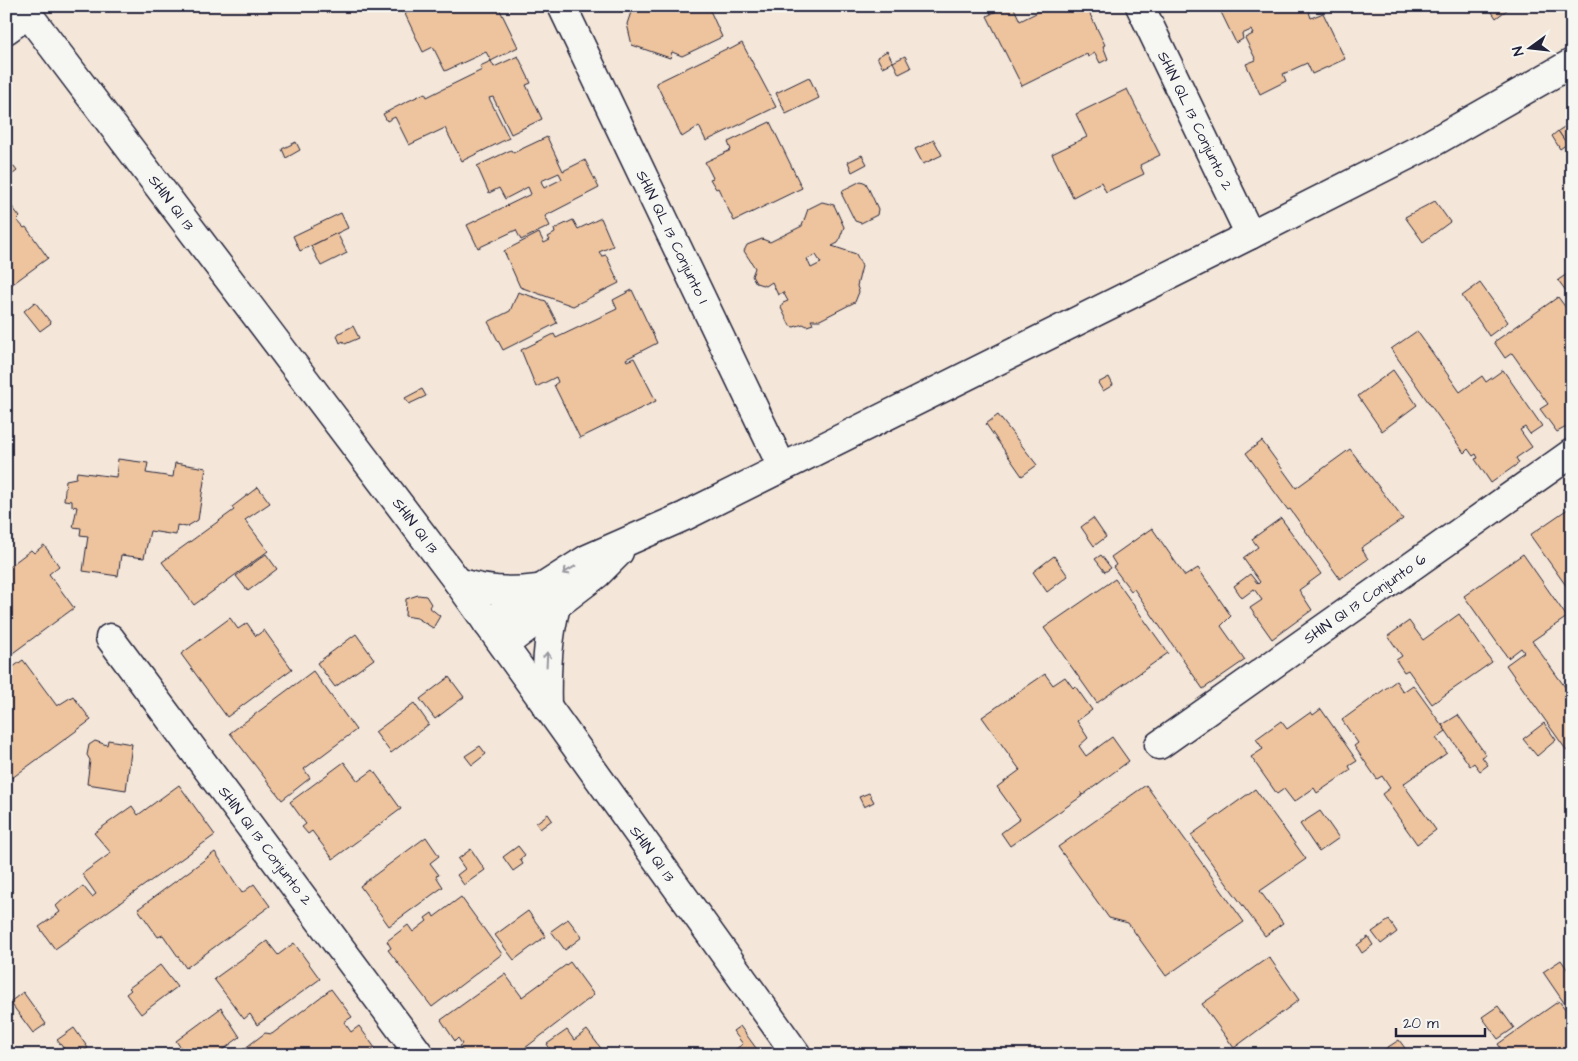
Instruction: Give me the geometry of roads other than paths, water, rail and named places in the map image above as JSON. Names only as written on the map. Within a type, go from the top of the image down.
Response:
[{"type":"street","name":"SHIN QL 13 Conjunto 1","points":[[562,6],[782,467]]},
{"type":"street","name":"SHIN QL 13 Conjunto 2","points":[[1140,6],[1250,235]]},
{"type":"street","points":[[6,30],[25,10]]},
{"type":"street","name":"SHIN QI 13","points":[[25,10],[458,582],[797,1055]]},
{"type":"street","points":[[487,622],[597,574],[629,542],[1430,144],[1572,63]]},
{"type":"street","name":"SHIN QI 13 Conjunto 6","points":[[1158,745],[1572,453]]},
{"type":"street","points":[[458,582],[473,587],[548,597]]},
{"type":"street","points":[[504,645],[548,597]]},
{"type":"street","points":[[547,708],[547,654],[550,630],[548,597]]},
{"type":"street","name":"SHIN QI 13 Conjunto 2","points":[[110,638],[420,1055]]}]
